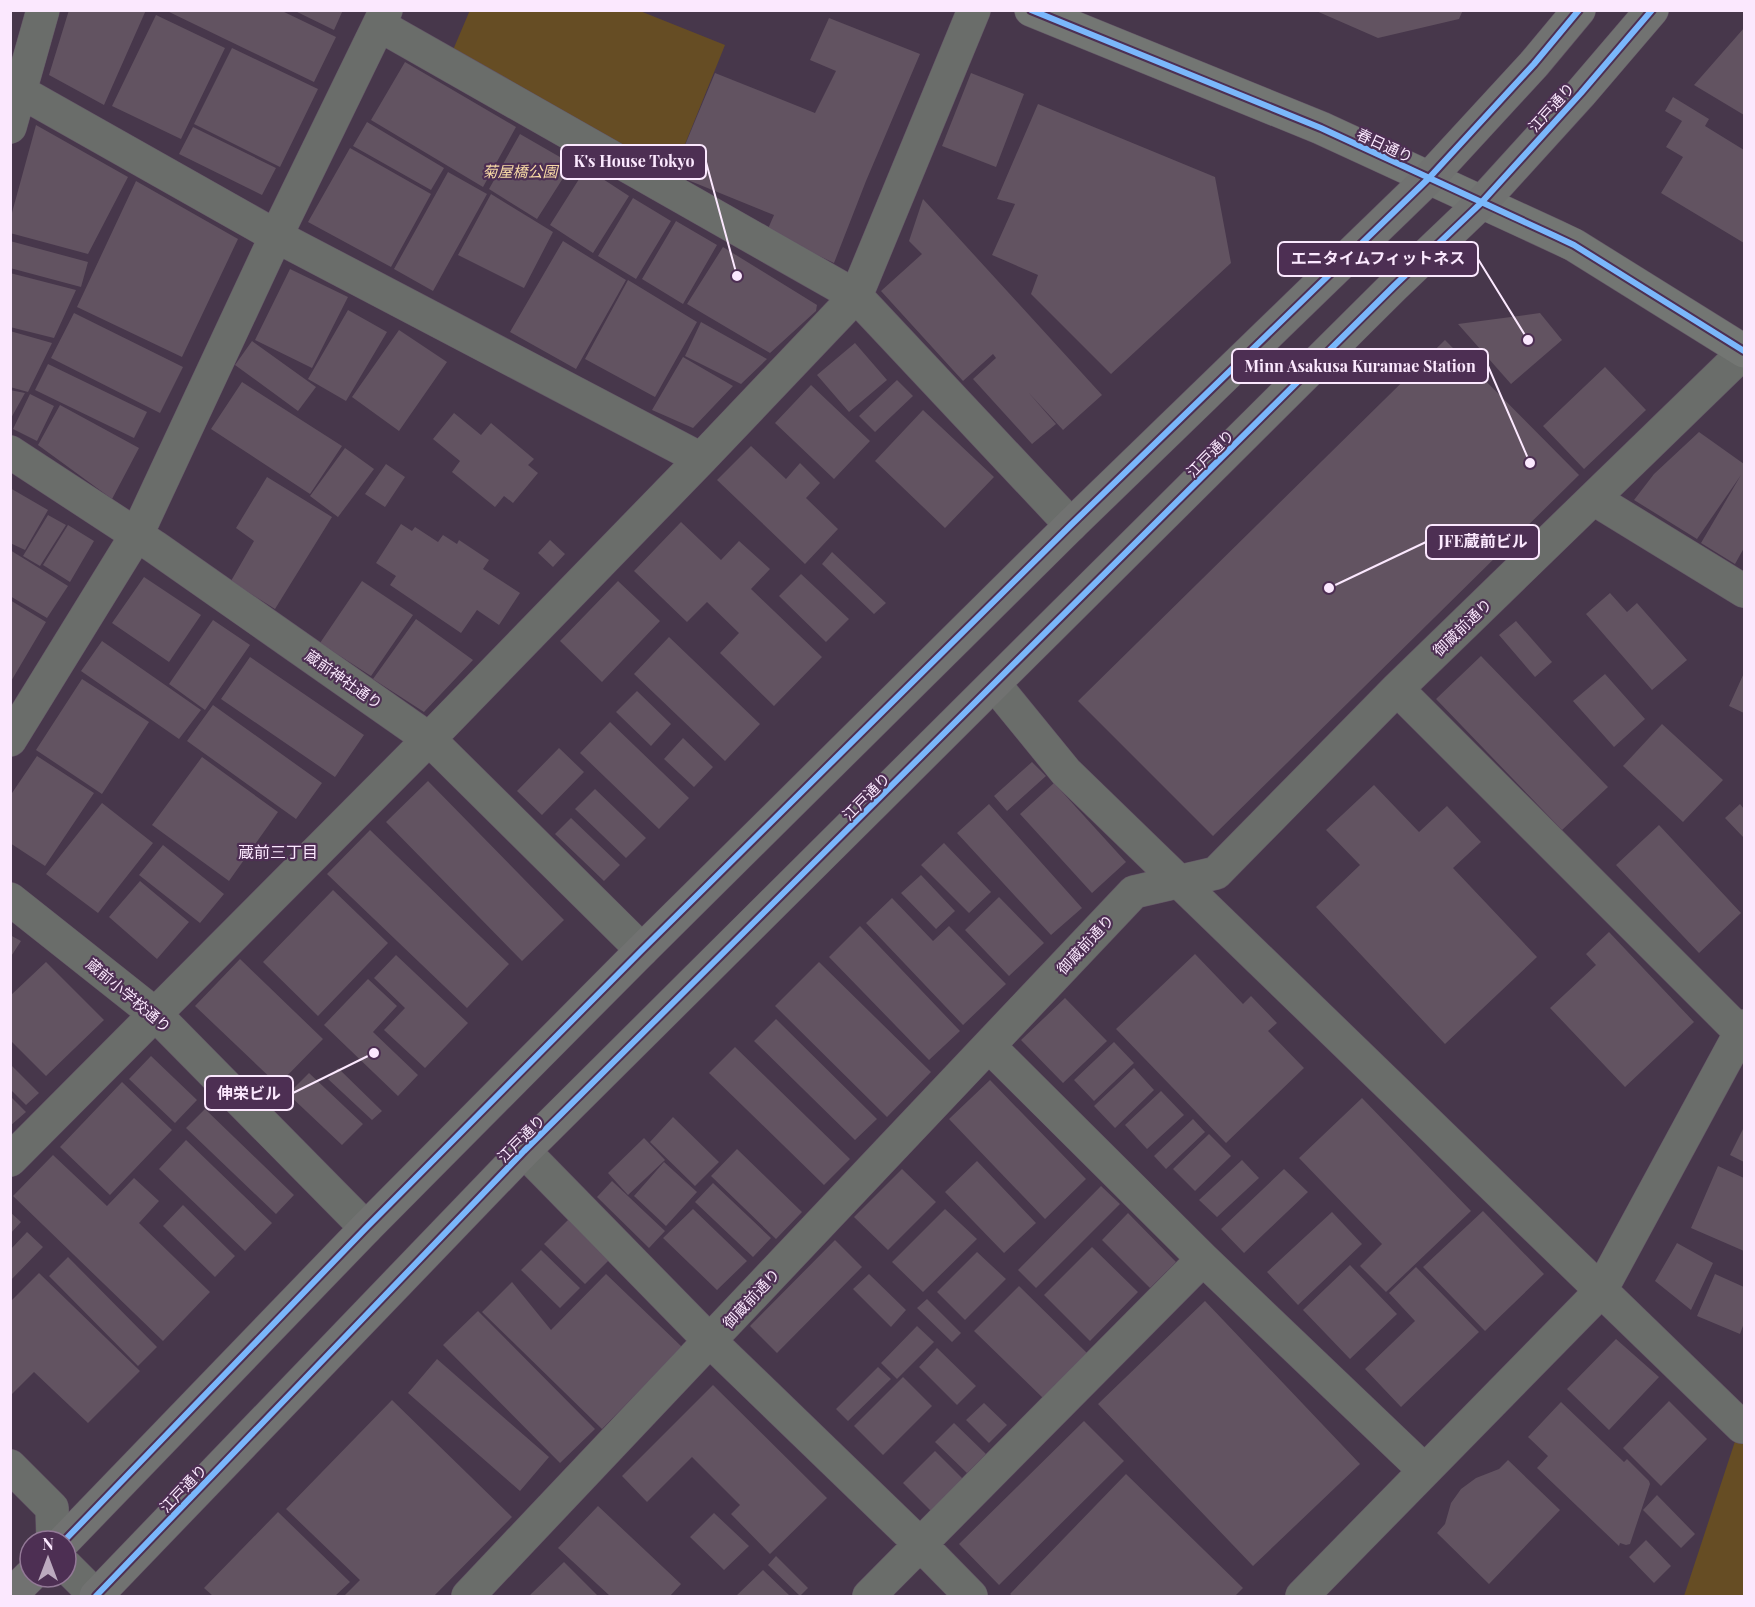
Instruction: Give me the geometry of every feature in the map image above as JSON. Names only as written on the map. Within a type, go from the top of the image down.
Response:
[{"type":"highway","points":[[76,1529],[366,1228],[642,950],[1071,525],[1429,178],[1534,64],[1579,10]]},
{"type":"highway","name":"江戸通り","points":[[96,1596],[524,1151],[1394,286],[1481,203],[1581,93],[1652,10]]},
{"type":"main road","name":"春日通り","points":[[1046,13],[1321,128],[1574,245],[1744,351]]},
{"type":"street","points":[[10,127],[16,91],[43,10]]},
{"type":"street","points":[[10,1160],[429,739],[856,296],[974,10]]},
{"type":"street","points":[[10,740],[137,534],[276,236],[382,18],[856,296],[1071,525]]},
{"type":"street","points":[[16,91],[276,236],[701,459]]},
{"type":"street","name":"御蔵前通り","points":[[468,1596],[1134,892],[1216,873],[1398,689],[1744,351]]},
{"type":"street","name":"蔵前神社通り","points":[[10,452],[137,534],[429,739],[642,950]]},
{"type":"street","points":[[1594,499],[1744,591]]},
{"type":"street","points":[[994,685],[1066,772],[1600,1292],[1742,1427]]},
{"type":"street","points":[[1302,1596],[1600,1292],[1743,1030],[1398,689]]},
{"type":"street","name":"蔵前小学校通り","points":[[10,899],[156,1014],[366,1228]]},
{"type":"street","points":[[989,1046],[1203,1259],[1424,1470]]},
{"type":"street","points":[[524,1151],[710,1341],[971,1596]]},
{"type":"street","points":[[869,1596],[1203,1259]]},
{"type":"street","points":[[10,1466],[52,1508],[53,1529]]},
{"type":"street","points":[[78,1578],[96,1596]]},
{"type":"shaded area","points":[[470,10],[640,11],[725,45],[673,174],[453,50]]},
{"type":"shaded area","points":[[1744,1414],[1744,1596],[1684,1596]]},
{"type":"building","points":[[69,10],[146,10],[104,105],[49,75]]},
{"type":"building","points":[[165,10],[280,10],[336,37],[314,82]]},
{"type":"building","points":[[293,10],[343,10],[334,30]]},
{"type":"building","points":[[1314,10],[1463,10],[1459,19],[1378,38]]},
{"type":"building","points":[[156,15],[225,48],[181,139],[112,106]]},
{"type":"building","points":[[829,18],[920,54],[834,263],[767,231],[774,215],[673,174],[715,73],[815,113],[836,71],[810,60]]},
{"type":"building","points":[[1744,28],[1744,115],[1694,85]]},
{"type":"building","points":[[232,48],[318,89],[280,167],[194,124]]},
{"type":"building","name":"菊屋橋公園","points":[[405,62],[516,127],[483,187],[371,120]]},
{"type":"building","points":[[971,73],[1024,94],[996,167],[942,146]]},
{"type":"building","points":[[1673,97],[1709,119],[1705,126],[1744,150],[1744,243],[1661,193],[1683,157],[1666,147],[1682,121],[1665,111]]},
{"type":"building","points":[[1038,104],[1215,177],[1231,263],[1111,374],[1031,294],[1038,275],[992,255],[1015,204],[997,199]]},
{"type":"building","points":[[367,122],[444,168],[431,190],[353,146]]},
{"type":"building","points":[[36,125],[128,177],[88,254],[10,233],[10,220]]},
{"type":"building","points":[[193,127],[276,168],[262,195],[179,154]]},
{"type":"building","points":[[520,134],[572,164],[537,219],[489,189]]},
{"type":"building","points":[[350,148],[431,194],[391,267],[308,222]]},
{"type":"building","points":[[586,168],[629,196],[593,253],[550,225]]},
{"type":"building","points":[[448,172],[487,194],[433,291],[394,269]]},
{"type":"building","points":[[136,181],[238,239],[182,357],[77,307]]},
{"type":"building","points":[[491,194],[553,232],[524,288],[458,255]]},
{"type":"building","points":[[633,198],[671,221],[636,279],[598,256]]},
{"type":"building","points":[[923,199],[1102,395],[1063,430],[1028,392],[1056,424],[1032,444],[973,379],[996,358],[993,354],[963,381],[881,291],[922,254],[909,241]]},
{"type":"building","points":[[676,221],[717,245],[683,304],[642,279]]},
{"type":"building","points":[[10,241],[88,262],[81,287],[10,268]]},
{"type":"building","points":[[563,241],[626,280],[576,369],[510,332]]},
{"type":"building","points":[[723,247],[817,305],[816,311],[770,353],[687,304]]},
{"type":"building","points":[[290,269],[348,297],[312,368],[255,340]]},
{"type":"building","points":[[10,273],[76,290],[54,338],[10,327]]},
{"type":"building","points":[[628,280],[697,322],[655,397],[585,359]]},
{"type":"building","points":[[348,310],[387,332],[346,401],[308,379]]},
{"type":"building","points":[[74,313],[183,367],[160,413],[51,358]]},
{"type":"building","points":[[1540,313],[1562,340],[1511,384],[1458,324]]},
{"type":"building","points":[[701,322],[767,359],[741,384],[685,356]]},
{"type":"building","points":[[399,330],[447,362],[399,431],[352,397]]},
{"type":"building","points":[[10,331],[52,343],[28,392],[10,387]]},
{"type":"building","points":[[1445,340],[1579,475],[1213,836],[1078,701]]},
{"type":"building","points":[[252,341],[316,387],[298,411],[235,365]]},
{"type":"building","points":[[855,343],[887,380],[849,412],[817,375]]},
{"type":"building","points":[[683,357],[733,386],[693,428],[652,410]]},
{"type":"building","points":[[48,364],[147,412],[134,438],[35,390]]},
{"type":"building","points":[[1605,367],[1646,410],[1584,469],[1543,426]]},
{"type":"building","points":[[897,380],[913,396],[875,432],[859,416]]},
{"type":"building","points":[[242,382],[342,446],[310,494],[211,429]]},
{"type":"building","points":[[811,385],[870,441],[834,479],[775,423]]},
{"type":"building","points":[[10,390],[25,393],[10,420]]},
{"type":"building","points":[[30,394],[54,406],[37,441],[13,429]]},
{"type":"building","points":[[60,405],[139,448],[112,499],[38,445]]},
{"type":"building","points":[[923,410],[994,477],[945,528],[875,461]]},
{"type":"building","points":[[454,413],[481,435],[491,423],[534,459],[528,465],[538,473],[513,503],[504,496],[495,507],[452,472],[460,461],[433,439]]},
{"type":"building","points":[[1699,432],[1744,464],[1744,548],[1735,564],[1701,543],[1741,475],[1697,539],[1634,500],[1654,474]]},
{"type":"building","points":[[751,446],[786,479],[800,463],[820,483],[806,498],[838,529],[805,564],[717,480]]},
{"type":"building","points":[[345,448],[374,469],[338,517],[310,496]]},
{"type":"building","points":[[386,464],[405,477],[385,507],[365,494]]},
{"type":"building","points":[[267,477],[332,517],[275,609],[231,581],[254,541],[236,528]]},
{"type":"building","points":[[10,488],[48,510],[25,550],[10,543]]},
{"type":"building","points":[[48,515],[66,525],[40,566],[23,556]]},
{"type":"building","points":[[681,522],[721,560],[739,541],[770,569],[751,589],[822,657],[774,706],[720,653],[739,633],[707,602],[687,622],[634,571]]},
{"type":"building","points":[[401,524],[412,531],[415,527],[438,542],[443,535],[457,544],[459,540],[489,560],[483,569],[520,593],[499,625],[477,610],[461,633],[390,585],[396,576],[376,563]]},
{"type":"building","points":[[68,525],[94,541],[70,582],[43,565]]},
{"type":"building","points":[[550,540],[565,554],[553,567],[538,553]]},
{"type":"building","points":[[10,550],[68,586],[47,618],[10,596]]},
{"type":"building","points":[[832,552],[886,603],[874,614],[822,564]]},
{"type":"building","points":[[801,574],[849,619],[826,642],[779,596]]},
{"type":"building","points":[[144,577],[201,615],[169,662],[112,623]]},
{"type":"building","points":[[362,581],[413,615],[371,676],[320,643]]},
{"type":"building","points":[[618,581],[660,621],[602,682],[560,641]]},
{"type":"building","points":[[1610,593],[1627,612],[1637,603],[1687,660],[1652,690],[1586,614]]},
{"type":"building","points":[[10,600],[46,622],[10,683]]},
{"type":"building","points":[[416,619],[473,660],[424,712],[373,679]]},
{"type":"building","points":[[213,620],[250,645],[205,710],[169,684]]},
{"type":"building","points":[[1516,621],[1552,662],[1535,677],[1499,635]]},
{"type":"building","points":[[669,637],[760,724],[725,761],[634,674]]},
{"type":"building","points":[[102,641],[201,710],[179,739],[81,671]]},
{"type":"building","points":[[1481,656],[1608,787],[1562,830],[1436,699]]},
{"type":"building","points":[[250,657],[364,735],[335,777],[221,699]]},
{"type":"building","points":[[1744,673],[1744,713],[1729,706]]},
{"type":"building","points":[[1605,674],[1645,719],[1614,747],[1573,701]]},
{"type":"building","points":[[82,679],[149,722],[102,794],[36,750]]},
{"type":"building","points":[[637,691],[671,724],[651,746],[616,712]]},
{"type":"building","points":[[213,705],[322,783],[296,819],[187,741]]},
{"type":"building","points":[[610,722],[689,798],[659,829],[580,753]]},
{"type":"building","points":[[1662,724],[1723,780],[1683,822],[1623,766]]},
{"type":"building","points":[[683,738],[713,767],[694,787],[664,759]]},
{"type":"building","points":[[559,748],[584,772],[542,815],[517,791]]},
{"type":"building","points":[[37,756],[94,793],[45,866],[10,843],[10,796]]},
{"type":"building","points":[[202,757],[278,812],[229,881],[152,825]]},
{"type":"building","points":[[1032,762],[1046,776],[1007,811],[994,796]]},
{"type":"building","points":[[428,781],[564,920],[522,961],[386,822]]},
{"type":"building","points":[[1054,783],[1126,862],[1092,893],[1020,814]]},
{"type":"building","points":[[1374,785],[1419,832],[1447,806],[1481,842],[1453,868],[1537,957],[1445,1044],[1316,907],[1360,865],[1326,830]]},
{"type":"building","points":[[595,789],[646,838],[626,858],[575,809]]},
{"type":"building","points":[[102,803],[153,843],[98,913],[46,874]]},
{"type":"building","points":[[989,804],[1082,908],[1051,935],[957,833]]},
{"type":"building","points":[[1740,804],[1744,809],[1744,838],[1725,818]]},
{"type":"building","points":[[571,818],[620,865],[604,881],[555,834]]},
{"type":"building","points":[[1659,825],[1741,913],[1699,953],[1616,865]]},
{"type":"building","points":[[370,830],[509,964],[467,1008],[327,874]]},
{"type":"building","points":[[944,843],[991,892],[969,913],[921,865]]},
{"type":"building","points":[[163,845],[224,894],[200,923],[139,875]]},
{"type":"building","points":[[921,875],[955,911],[936,929],[901,893]]},
{"type":"building","points":[[140,881],[189,922],[157,959],[109,917]]},
{"type":"building","points":[[333,890],[388,943],[318,1016],[263,962]]},
{"type":"building","points":[[999,897],[1044,943],[1009,976],[965,930]]},
{"type":"building","points":[[892,898],[933,941],[949,926],[1006,984],[963,1025],[866,923]]},
{"type":"building","points":[[860,926],[960,1031],[929,1060],[829,957]]},
{"type":"building","points":[[1609,932],[1694,1022],[1625,1087],[1550,1008],[1596,965],[1586,954]]},
{"type":"building","points":[[10,935],[21,941],[10,958]]},
{"type":"building","points":[[1195,954],[1243,1004],[1251,996],[1277,1023],[1268,1031],[1304,1068],[1226,1143],[1116,1029]]},
{"type":"building","points":[[396,955],[468,1023],[425,1068],[384,1030],[405,1008],[374,978]]},
{"type":"building","points":[[240,959],[323,1039],[278,1085],[195,1006]]},
{"type":"building","points":[[46,962],[104,1020],[46,1076],[10,1040],[10,996]]},
{"type":"building","points":[[819,962],[931,1072],[887,1117],[775,1006]]},
{"type":"building","points":[[368,979],[397,1006],[373,1032],[418,1075],[398,1096],[324,1025]]},
{"type":"building","points":[[1065,998],[1107,1041],[1063,1083],[1021,1040]]},
{"type":"building","points":[[776,1019],[877,1119],[855,1140],[754,1041]]},
{"type":"building","points":[[1114,1042],[1134,1063],[1094,1101],[1074,1080]]},
{"type":"building","points":[[735,1047],[850,1159],[824,1185],[709,1073]]},
{"type":"building","points":[[151,1056],[197,1100],[175,1123],[129,1079]]},
{"type":"building","points":[[10,1064],[39,1093],[26,1105],[10,1089]]},
{"type":"building","points":[[338,1068],[382,1111],[372,1120],[328,1079]]},
{"type":"building","points":[[1134,1068],[1154,1090],[1115,1128],[1094,1106]]},
{"type":"building","points":[[309,1073],[363,1124],[342,1145],[288,1094]]},
{"type":"building","points":[[990,1080],[1086,1179],[1045,1219],[949,1119]]},
{"type":"building","points":[[122,1082],[172,1130],[110,1195],[60,1147]]},
{"type":"building","points":[[1161,1091],[1184,1115],[1147,1149],[1125,1125]]},
{"type":"building","points":[[10,1096],[26,1112],[10,1126]]},
{"type":"building","points":[[1362,1098],[1471,1211],[1386,1292],[1360,1266],[1382,1244],[1299,1158]]},
{"type":"building","points":[[205,1109],[294,1195],[276,1214],[186,1128]]},
{"type":"building","points":[[673,1117],[719,1162],[695,1186],[650,1142]]},
{"type":"building","points":[[1193,1119],[1205,1132],[1166,1169],[1154,1156]]},
{"type":"building","points":[[1744,1127],[1744,1162],[1730,1155]]},
{"type":"building","points":[[1209,1134],[1231,1156],[1195,1191],[1173,1169]]},
{"type":"building","points":[[644,1138],[665,1160],[628,1195],[608,1173]]},
{"type":"building","points":[[186,1140],[272,1223],[245,1251],[159,1169]]},
{"type":"building","points":[[737,1149],[802,1212],[776,1239],[711,1176]]},
{"type":"building","points":[[53,1155],[107,1206],[134,1178],[159,1201],[139,1223],[210,1292],[163,1341],[13,1196]]},
{"type":"building","points":[[1242,1160],[1259,1178],[1217,1217],[1199,1200]]},
{"type":"building","points":[[977,1161],[1036,1223],[1004,1253],[945,1192]]},
{"type":"building","points":[[664,1162],[697,1192],[666,1226],[634,1196]]},
{"type":"building","points":[[1718,1166],[1744,1178],[1744,1251],[1691,1228]]},
{"type":"building","points":[[902,1169],[936,1202],[888,1250],[854,1217]]},
{"type":"building","points":[[1284,1169],[1308,1192],[1244,1253],[1221,1229]]},
{"type":"building","points":[[612,1181],[665,1231],[649,1248],[597,1197]]},
{"type":"building","points":[[713,1183],[771,1238],[753,1257],[695,1202]]},
{"type":"building","points":[[1101,1186],[1120,1204],[1036,1288],[1018,1270]]},
{"type":"building","points":[[183,1205],[235,1256],[215,1277],[163,1226]]},
{"type":"building","points":[[693,1209],[747,1261],[717,1290],[663,1238]]},
{"type":"building","points":[[945,1209],[977,1239],[923,1292],[892,1262]]},
{"type":"building","points":[[1483,1211],[1544,1274],[1485,1331],[1423,1267]]},
{"type":"building","points":[[10,1212],[21,1222],[10,1234]]},
{"type":"building","points":[[1332,1212],[1362,1244],[1298,1305],[1267,1272]]},
{"type":"building","points":[[1128,1213],[1176,1262],[1150,1288],[1102,1240]]},
{"type":"building","points":[[571,1217],[612,1257],[585,1284],[544,1244]]},
{"type":"building","points":[[27,1232],[43,1247],[10,1281],[10,1250]]},
{"type":"building","points":[[835,1240],[862,1267],[777,1353],[750,1326]]},
{"type":"building","points":[[1677,1243],[1713,1263],[1691,1310],[1655,1281]]},
{"type":"building","points":[[1092,1247],[1138,1292],[1090,1341],[1044,1295]]},
{"type":"building","points":[[541,1250],[580,1288],[560,1308],[521,1270]]},
{"type":"building","points":[[977,1252],[1006,1279],[965,1320],[937,1292]]},
{"type":"building","points":[[68,1257],[157,1347],[138,1366],[49,1276]]},
{"type":"building","points":[[1350,1265],[1397,1314],[1350,1359],[1303,1310]]},
{"type":"building","points":[[1416,1267],[1479,1332],[1401,1407],[1365,1369],[1415,1321],[1389,1293]]},
{"type":"building","points":[[39,1273],[140,1371],[88,1423],[34,1372],[10,1396],[10,1302]]},
{"type":"building","points":[[606,1274],[682,1347],[602,1429],[482,1312],[512,1282],[551,1330]]},
{"type":"building","points":[[869,1274],[906,1310],[891,1327],[853,1289]]},
{"type":"building","points":[[1715,1274],[1744,1287],[1744,1323],[1740,1334],[1697,1316]]},
{"type":"building","points":[[1019,1286],[1088,1354],[1044,1399],[974,1331]]},
{"type":"building","points":[[927,1299],[961,1333],[952,1342],[917,1308]]},
{"type":"building","points":[[1205,1301],[1360,1464],[1253,1566],[1098,1404]]},
{"type":"building","points":[[478,1311],[595,1429],[560,1463],[443,1345]]},
{"type":"building","points":[[917,1326],[934,1342],[897,1379],[881,1363]]},
{"type":"building","points":[[1616,1339],[1659,1377],[1609,1430],[1567,1389]]},
{"type":"building","points":[[937,1348],[976,1386],[957,1405],[919,1367]]},
{"type":"building","points":[[437,1359],[549,1457],[520,1491],[408,1393]]},
{"type":"building","points":[[878,1367],[891,1379],[848,1421],[836,1409]]},
{"type":"building","points":[[903,1377],[932,1406],[883,1455],[854,1426]]},
{"type":"building","points":[[713,1385],[827,1498],[770,1554],[731,1514],[740,1505],[692,1457],[647,1502],[622,1476]]},
{"type":"building","points":[[392,1400],[512,1517],[434,1596],[344,1596],[360,1580],[286,1509]]},
{"type":"building","points":[[1669,1401],[1707,1439],[1661,1486],[1623,1448]]},
{"type":"building","points":[[1561,1402],[1624,1462],[1627,1459],[1649,1481],[1650,1484],[1630,1544],[1620,1543],[1619,1546],[1537,1468],[1548,1456],[1528,1437]]},
{"type":"building","points":[[984,1403],[1007,1425],[989,1443],[966,1420]]},
{"type":"building","points":[[1084,1421],[1124,1461],[999,1585],[959,1544]]},
{"type":"building","points":[[954,1423],[986,1454],[967,1473],[935,1442]]},
{"type":"building","points":[[935,1451],[963,1479],[931,1511],[903,1483]]},
{"type":"building","points":[[1508,1460],[1560,1510],[1489,1584],[1437,1533],[1445,1524],[1451,1503],[1461,1489],[1476,1478],[1499,1469]]},
{"type":"building","points":[[1126,1474],[1243,1588],[1235,1596],[1012,1596],[1010,1594]]},
{"type":"building","points":[[1657,1495],[1695,1534],[1681,1548],[1643,1510]]},
{"type":"building","points":[[598,1506],[681,1584],[670,1596],[610,1596],[558,1548]]},
{"type":"building","points":[[278,1512],[350,1582],[335,1596],[213,1596],[204,1588]]},
{"type":"building","points":[[714,1513],[749,1546],[724,1570],[690,1537]]},
{"type":"building","points":[[1646,1540],[1671,1566],[1654,1583],[1629,1557]]},
{"type":"building","points":[[776,1556],[808,1588],[800,1596],[768,1565]]},
{"type":"building","points":[[564,1562],[598,1596],[529,1596]]},
{"type":"building","points":[[763,1570],[790,1596],[736,1596]]},
{"type":"cycle path","points":[[1031,10],[1321,128],[1574,245],[1744,351]]},
{"type":"cycle path","points":[[76,1529],[366,1228],[642,950],[1071,525],[1429,178],[1534,64],[1579,10]]},
{"type":"cycle path","points":[[96,1596],[524,1151],[1394,286],[1481,203],[1581,93],[1652,10]]},
{"type":"place","name":"K's House Tokyo","points":[[737,276]]},
{"type":"place","name":"エニタイムフィットネス","points":[[1528,340]]},
{"type":"place","name":"Minn Asakusa Kuramae Station","points":[[1530,463]]},
{"type":"place","name":"JFE蔵前ビル","points":[[1329,588]]},
{"type":"place","name":"伸栄ビル","points":[[374,1053]]},
{"type":"district","name":"蔵前三丁目","points":[[278,851]]}]
